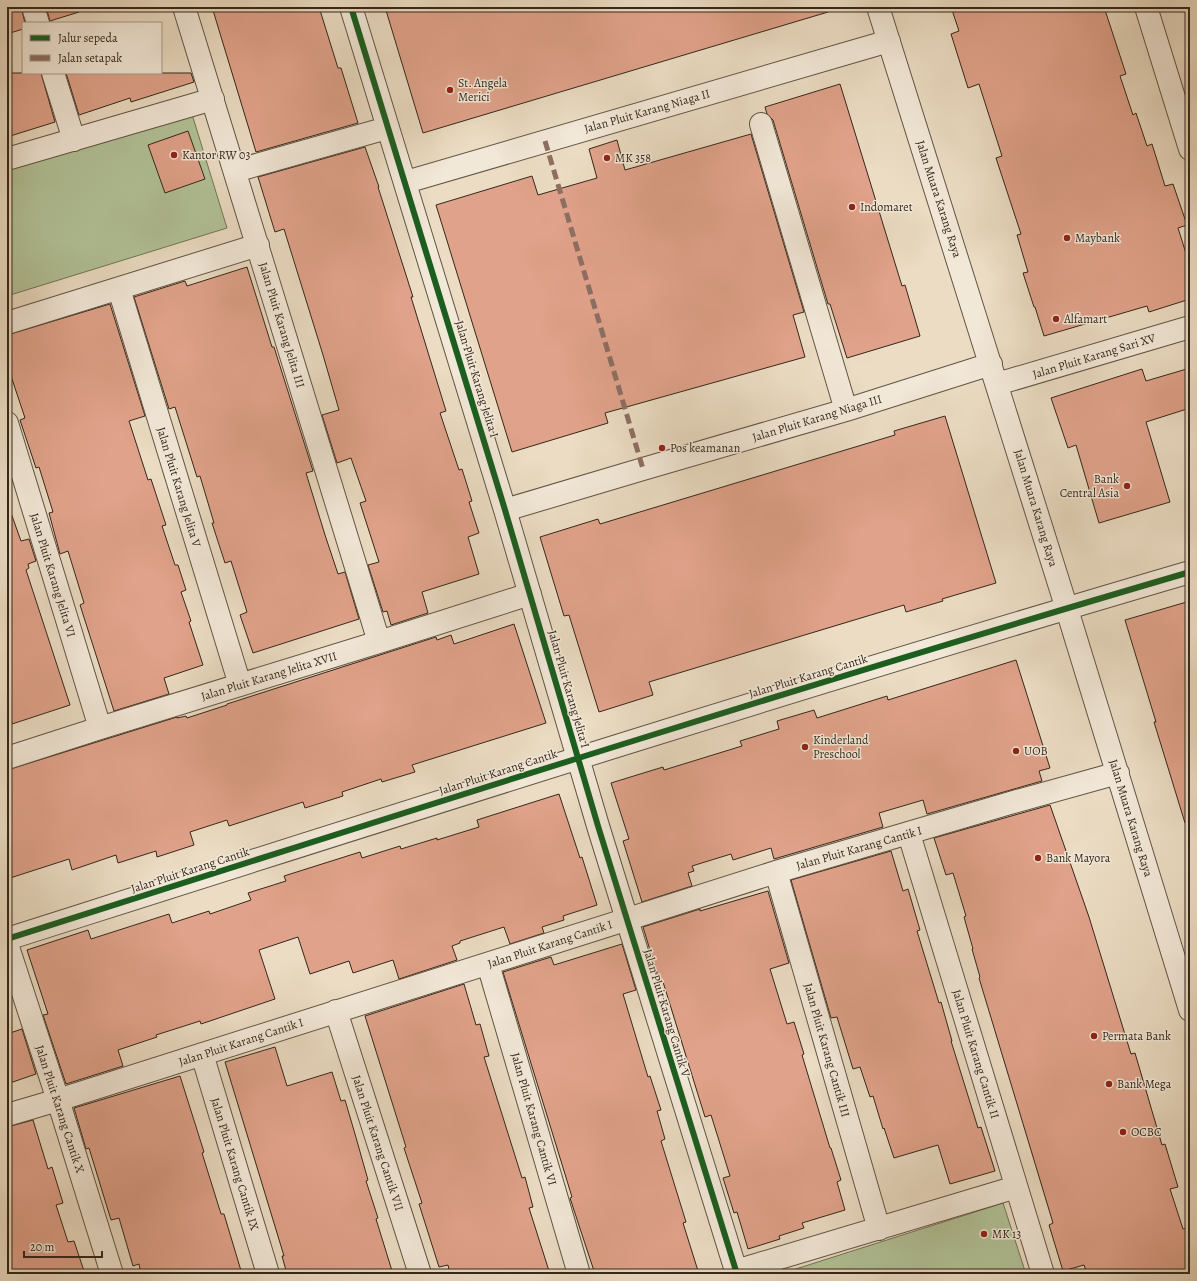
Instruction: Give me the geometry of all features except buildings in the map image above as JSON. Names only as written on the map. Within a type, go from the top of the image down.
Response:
[{"type":"street","points":[[33,7],[38,22]]},
{"type":"street","name":"Jalan Pluit Karang Jelita III","points":[[184,7],[379,642]]},
{"type":"street","name":"Jalan Pluit Karang Jelita I","points":[[351,7],[387,128],[406,182],[505,510],[577,758]]},
{"type":"street","name":"Jalan Muara Karang Raya","points":[[878,7],[1067,608],[1190,1010]]},
{"type":"street","points":[[1146,7],[1190,150]]},
{"type":"street","name":"Jalan Pluit Karang Niaga II","points":[[406,182],[889,41]]},
{"type":"street","points":[[53,74],[74,140]]},
{"type":"street","points":[[7,159],[212,98]]},
{"type":"street","points":[[761,124],[846,410]]},
{"type":"street","points":[[235,171],[387,128]]},
{"type":"street","points":[[7,323],[258,245]]},
{"type":"street","name":"Jalan Pluit Karang Jelita V","points":[[119,289],[240,685]]},
{"type":"street","name":"Jalan Pluit Karang Sari XV","points":[[994,374],[1190,327]]},
{"type":"street","name":"Jalan Pluit Karang Niaga III","points":[[505,510],[846,410],[994,374]]},
{"type":"street","name":"Jalan Pluit Karang Jelita VI","points":[[7,423],[100,728]]},
{"type":"street","name":"Jalan Pluit Karang Cantik","points":[[7,939],[577,758],[1067,608],[1190,572]]},
{"type":"street","name":"Jalan Pluit Karang Jelita XVII","points":[[7,758],[530,594]]},
{"type":"street","name":"Jalan Pluit Karang Cantik V","points":[[577,758],[736,1273]]},
{"type":"street","name":"Jalan Pluit Karang Cantik I","points":[[7,1115],[776,872],[1118,773]]},
{"type":"street","name":"Jalan Pluit Karang Cantik II","points":[[909,834],[1043,1274]]},
{"type":"street","name":"Jalan Pluit Karang Cantik III","points":[[776,872],[879,1228]]},
{"type":"street","name":"Jalan Pluit Karang Cantik X","points":[[7,944],[58,1100],[112,1274]]},
{"type":"street","name":"Jalan Pluit Karang Cantik VI","points":[[488,964],[580,1274]]},
{"type":"street","name":"Jalan Pluit Karang Cantik VII","points":[[336,1011],[420,1274]]},
{"type":"street","name":"Jalan Pluit Karang Cantik IX","points":[[202,1054],[268,1274]]},
{"type":"street","points":[[736,1273],[1016,1187]]},
{"type":"green space","points":[[191,111],[227,228],[7,296],[7,168]]},
{"type":"green space","points":[[1003,1203],[1026,1274],[780,1274]]},
{"type":"marked path","points":[[545,141],[643,469]]},
{"type":"cycle path","points":[[351,7],[505,510],[598,826],[737,1274]]},
{"type":"cycle path","points":[[7,939],[745,706],[1190,572]]},
{"type":"place","name":"St. Angela Merici","points":[[450,90]]},
{"type":"place","name":"Kantor RW 03","points":[[174,155]]},
{"type":"place","name":"MK 358","points":[[607,158]]},
{"type":"place","name":"Indomaret","points":[[852,207]]},
{"type":"place","name":"Maybank","points":[[1067,238]]},
{"type":"place","name":"Alfamart","points":[[1056,319]]},
{"type":"place","name":"Pos keamanan","points":[[662,448]]},
{"type":"place","name":"Bank Central Asia","points":[[1127,486]]},
{"type":"place","name":"Kinderland Preschool","points":[[805,747]]},
{"type":"place","name":"UOB","points":[[1016,751]]},
{"type":"place","name":"Bank Mayora","points":[[1038,858]]},
{"type":"place","name":"Permata Bank","points":[[1094,1036]]},
{"type":"place","name":"Bank Mega","points":[[1109,1084]]},
{"type":"place","name":"OCBC","points":[[1123,1132]]},
{"type":"place","name":"MK 13","points":[[984,1234]]}]
